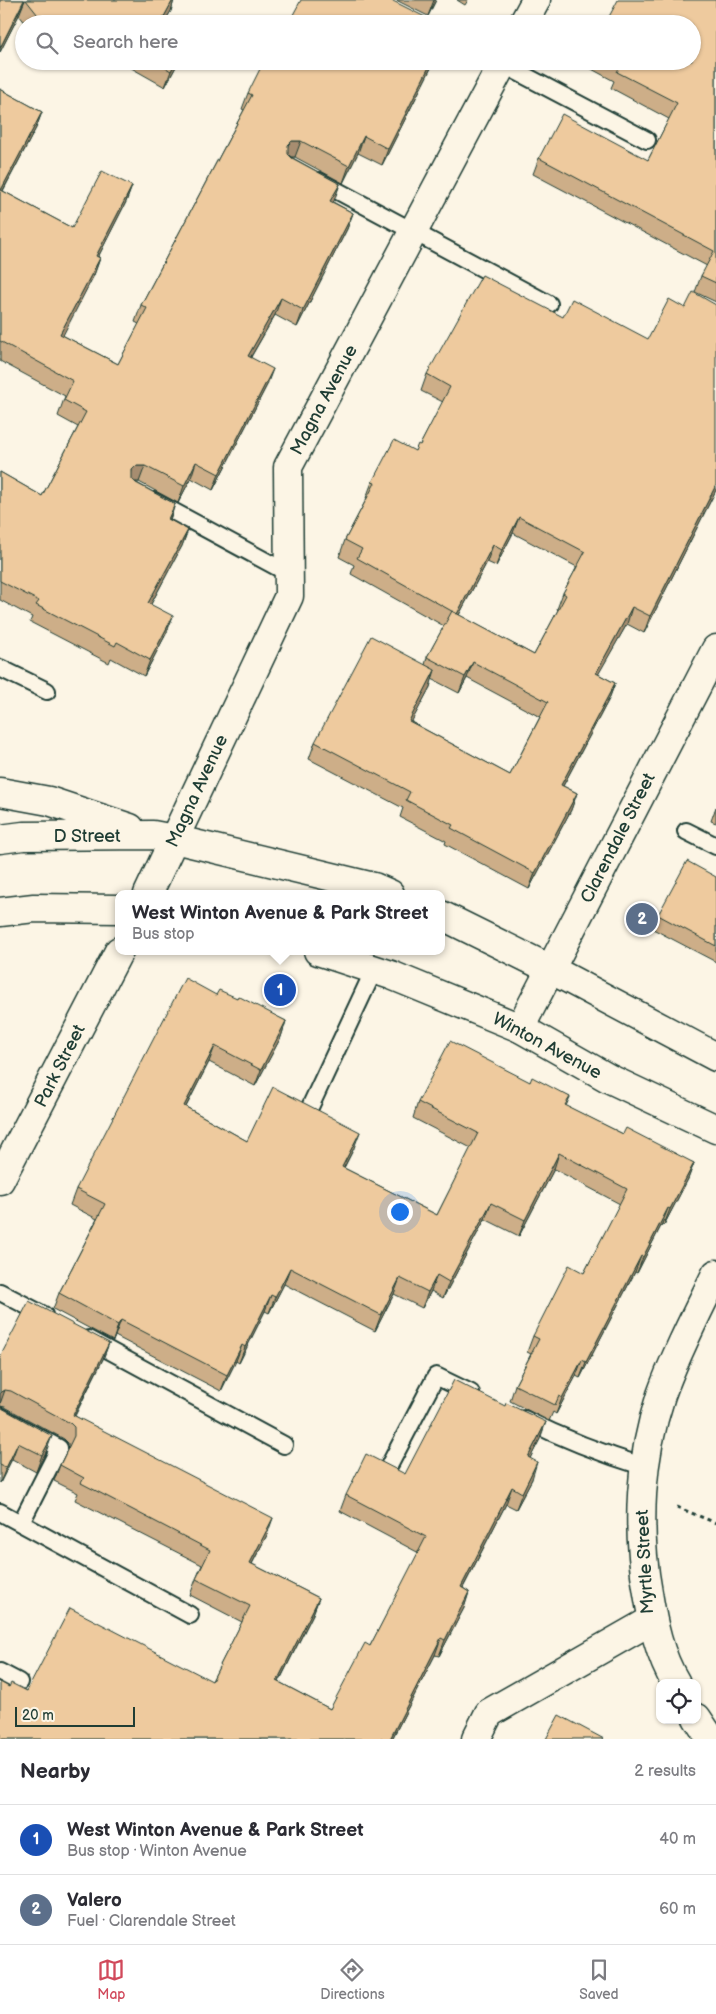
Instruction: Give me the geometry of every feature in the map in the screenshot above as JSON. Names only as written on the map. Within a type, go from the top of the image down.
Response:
[{"type":"street","points":[[528,15],[536,0]]},
{"type":"street","name":"Magna Avenue","points":[[149,890],[164,837],[289,596],[288,467],[414,231],[497,70]]},
{"type":"street","name":"Clarendale Street","points":[[520,1028],[716,648]]},
{"type":"street","points":[[0,792],[49,801],[164,837],[379,890]]},
{"type":"street","name":"D Street","points":[[0,839],[23,836],[164,837]]},
{"type":"street","points":[[0,912],[34,908],[115,909]]},
{"type":"street","points":[[445,917],[550,969],[716,1057]]},
{"type":"street","name":"Park Street","points":[[0,1180],[117,955]]},
{"type":"street","name":"Winton Avenue","points":[[330,955],[374,970],[520,1028],[608,1078],[716,1129]]},
{"type":"street","name":"Myrtle Street","points":[[476,1739],[489,1713],[652,1620],[642,1562],[641,1535],[645,1467],[649,1442],[661,1396],[673,1365],[716,1274]]},
{"type":"street","points":[[652,1620],[660,1648],[674,1679]]},
{"type":"street","points":[[701,1724],[711,1739]]},
{"type":"lane","points":[[516,70],[647,140]]},
{"type":"lane","points":[[308,174],[549,304]]},
{"type":"lane","points":[[144,496],[288,573]]},
{"type":"lane","points":[[0,668],[47,691]]},
{"type":"lane","points":[[686,831],[716,846]]},
{"type":"lane","points":[[310,1107],[374,970]]},
{"type":"lane","points":[[0,1292],[60,1324]]},
{"type":"lane","points":[[78,1333],[284,1445]]},
{"type":"lane","points":[[390,1464],[436,1376],[487,1401]]},
{"type":"lane","points":[[512,1413],[563,1439],[645,1467]]},
{"type":"lane","points":[[0,1416],[59,1448],[21,1523]]},
{"type":"lane","points":[[0,1512],[190,1615]]},
{"type":"lane","points":[[0,1672],[19,1682]]},
{"type":"building","points":[[0,0],[24,0],[15,15],[0,48]]},
{"type":"building","points":[[26,0],[173,0],[165,15],[38,15]]},
{"type":"building","points":[[301,0],[391,0],[421,15],[293,15]]},
{"type":"building","points":[[618,0],[716,0],[716,283],[701,276],[714,251],[539,158],[562,114],[648,160],[677,103],[617,72],[618,70],[701,70],[701,15],[610,15]]},
{"type":"building","points":[[260,70],[428,70],[388,149],[364,136],[349,166],[301,141],[292,141],[288,145],[288,154],[292,158],[340,184],[330,201],[353,213],[303,310],[281,298],[248,356],[273,369],[219,474],[196,462],[184,486],[145,466],[136,466],[132,470],[132,479],[136,483],[175,504],[168,519],[188,530],[148,603],[173,616],[150,660],[117,642],[115,646],[36,605],[39,601],[0,581],[0,472],[42,496],[86,412],[64,400],[73,381],[0,341],[0,89],[42,112],[1,190],[72,228],[102,171],[132,186],[96,256],[100,258],[60,334],[118,364],[147,308],[141,305],[252,95],[248,93]]},
{"type":"building","points":[[482,275],[563,317],[572,299],[648,339],[669,299],[685,308],[693,292],[716,305],[716,485],[650,616],[632,607],[596,673],[615,683],[561,785],[577,793],[535,873],[451,828],[453,825],[406,800],[410,792],[315,742],[371,636],[435,670],[409,721],[510,775],[548,702],[473,662],[465,677],[427,657],[452,611],[357,558],[362,549],[345,540],[375,483],[372,482],[394,440],[415,451],[418,444],[420,445],[450,387],[427,374]],"holes":[[[519,517],[585,552],[563,593],[566,595],[534,655],[457,614],[493,545],[502,550]]]},
{"type":"building","points":[[687,861],[716,877],[716,946],[658,915]]},
{"type":"building","points":[[185,978],[216,995],[219,990],[237,998],[238,996],[286,1021],[261,1070],[215,1046],[184,1106],[247,1141],[273,1087],[360,1132],[342,1167],[437,1215],[478,1133],[418,1102],[450,1041],[530,1082],[532,1077],[570,1097],[565,1105],[623,1134],[626,1128],[694,1163],[643,1257],[641,1256],[586,1362],[582,1360],[562,1398],[559,1396],[555,1405],[515,1385],[539,1339],[533,1336],[569,1265],[584,1273],[627,1189],[559,1153],[525,1220],[491,1203],[449,1282],[437,1275],[428,1292],[400,1278],[381,1315],[290,1268],[275,1297],[271,1295],[245,1347],[242,1345],[227,1375],[121,1320],[118,1325],[59,1293],[105,1204],[76,1189]]},
{"type":"building","points":[[29,1301],[109,1343],[73,1415],[273,1518],[250,1563],[319,1598],[277,1681],[330,1709],[365,1643],[370,1646],[426,1537],[346,1495],[366,1454],[405,1474],[454,1380],[505,1406],[506,1403],[546,1422],[528,1457],[537,1462],[522,1493],[512,1487],[461,1587],[469,1592],[445,1640],[441,1638],[390,1739],[0,1739],[0,1682],[9,1687],[11,1683],[27,1691],[70,1608],[212,1681],[250,1606],[196,1579],[210,1550],[81,1483],[84,1478],[60,1465],[74,1436],[74,1427],[70,1423],[11,1391],[5,1390],[0,1393],[0,1357]]},
{"type":"building","points":[[0,1407],[52,1436],[42,1455],[18,1443],[6,1468],[0,1465]]},
{"type":"building","points":[[559,1715],[604,1739],[546,1739]]},
{"type":"place","name":"Valero","points":[[642,919]]},
{"type":"place","name":"West Winton Avenue & Park Street","points":[[280,990]]}]
